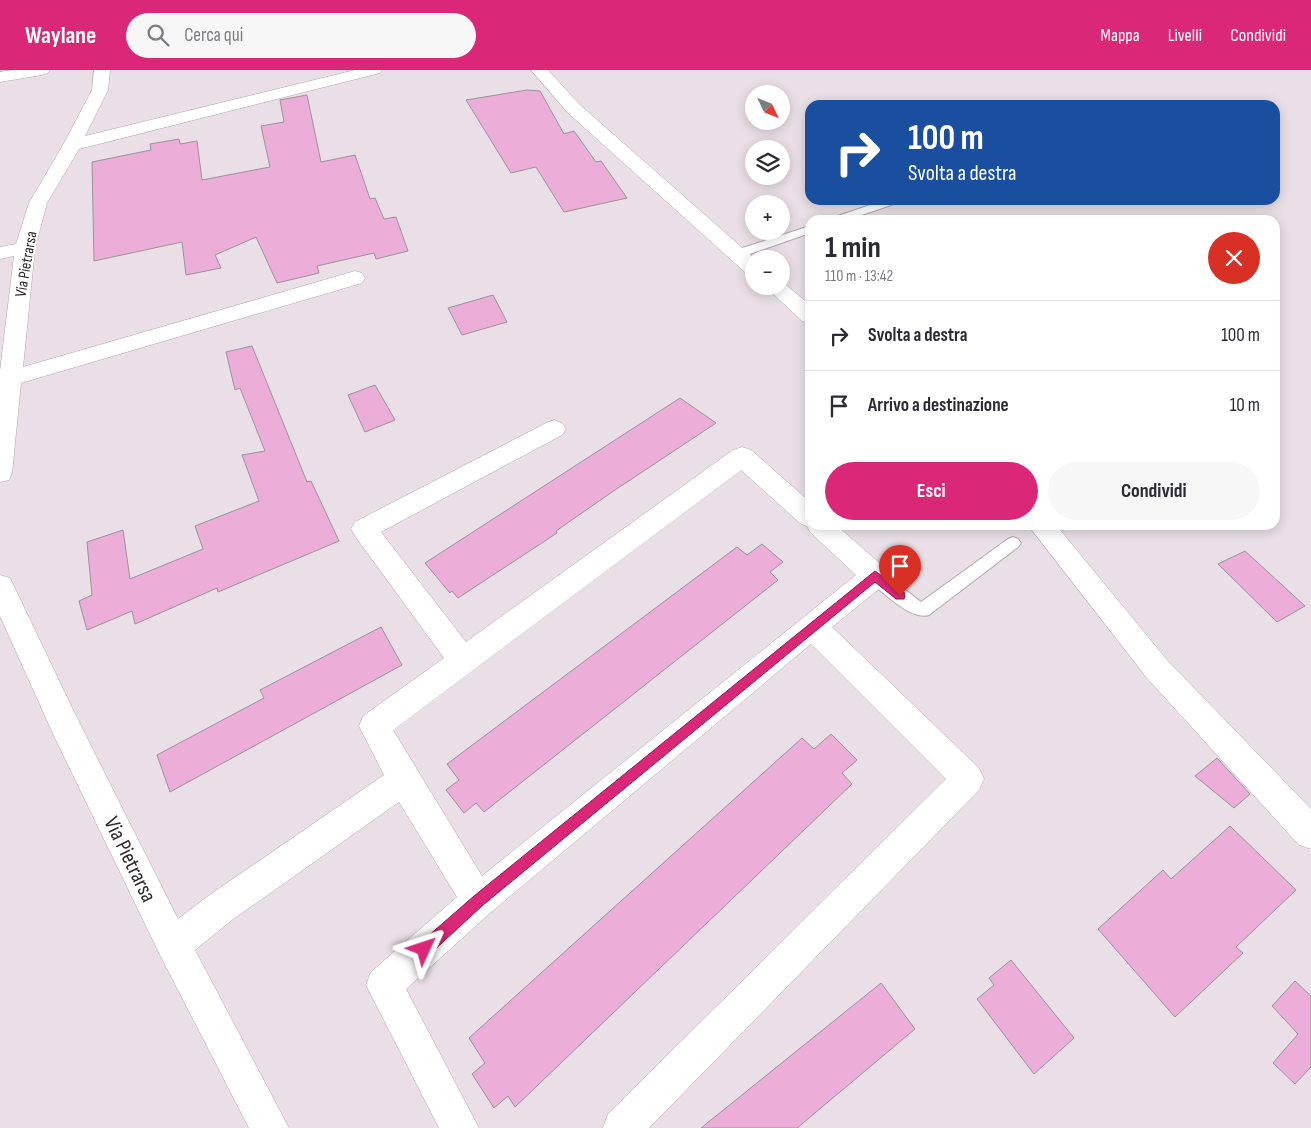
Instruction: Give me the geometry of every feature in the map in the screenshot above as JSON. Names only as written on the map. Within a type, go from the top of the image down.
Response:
[{"type":"street","points":[[0,77],[42,70]]},
{"type":"street","name":"Via Pietrarsa","points":[[0,473],[8,368],[25,248],[38,202],[72,145],[100,90],[102,70]]},
{"type":"street","points":[[72,145],[374,70]]},
{"type":"street","points":[[539,70],[573,108],[745,261]]},
{"type":"street","points":[[0,253],[25,248]]},
{"type":"street","points":[[8,368],[41,371],[355,278]]},
{"type":"street","points":[[785,295],[805,312]]},
{"type":"street","points":[[463,661],[364,529],[554,429]]},
{"type":"street","points":[[478,900],[404,780],[374,726],[742,456],[805,513]]},
{"type":"street","points":[[460,1128],[384,985],[478,900],[875,576],[824,530]]},
{"type":"street","points":[[1045,530],[1157,668],[1311,834]]},
{"type":"street","name":"Via Pietrarsa","points":[[0,586],[65,726],[173,945],[270,1128]]},
{"type":"street","points":[[622,1128],[968,779],[812,626]]},
{"type":"street","points":[[173,945],[220,908],[404,780]]},
{"type":"lane","points":[[851,215],[881,205]]},
{"type":"lane","points":[[737,254],[805,231]]},
{"type":"lane","points":[[875,576],[912,606],[923,610],[1013,543]]},
{"type":"building","points":[[527,90],[540,91],[564,134],[574,131],[596,162],[601,161],[627,198],[564,212],[536,167],[511,173],[466,100]]},
{"type":"building","points":[[307,95],[321,162],[355,155],[370,199],[375,198],[384,219],[396,217],[408,251],[376,259],[374,253],[317,266],[319,273],[277,283],[256,237],[215,255],[221,268],[186,275],[182,242],[94,261],[92,162],[151,150],[150,144],[179,139],[180,144],[197,141],[202,180],[270,167],[261,126],[284,122],[280,100]]},
{"type":"building","points":[[493,295],[507,322],[462,335],[448,308]]},
{"type":"building","points":[[252,346],[307,482],[311,481],[339,541],[218,592],[217,588],[135,624],[132,611],[87,630],[79,601],[92,595],[87,542],[123,530],[130,579],[203,549],[195,526],[259,501],[242,455],[265,451],[240,388],[235,390],[226,352]]},
{"type":"building","points":[[375,385],[395,420],[365,432],[348,395]]},
{"type":"building","points":[[680,398],[716,423],[612,492],[556,531],[557,533],[458,598],[452,591],[450,593],[425,563]]},
{"type":"building","points":[[762,544],[783,562],[770,572],[778,580],[484,812],[476,803],[464,813],[446,790],[459,780],[447,764],[737,547],[747,555]]},
{"type":"building","points":[[1245,551],[1305,606],[1277,622],[1218,564]]},
{"type":"building","points":[[381,627],[402,665],[170,792],[157,755],[264,698],[260,690]]},
{"type":"building","points":[[831,734],[857,760],[842,773],[852,784],[515,1107],[508,1096],[494,1108],[472,1074],[485,1063],[469,1038],[802,738],[814,749]]},
{"type":"building","points":[[1217,758],[1250,794],[1234,808],[1195,776]]},
{"type":"building","points":[[1230,826],[1296,890],[1236,947],[1243,953],[1175,1017],[1098,929],[1163,870],[1171,879]]},
{"type":"building","points":[[1011,960],[1074,1038],[1034,1074],[977,999],[994,985],[989,978]]},
{"type":"building","points":[[1295,981],[1311,996],[1311,1067],[1295,1084],[1273,1063],[1298,1034],[1272,1006]]},
{"type":"building","points":[[881,983],[915,1029],[797,1128],[701,1128]]},
{"type":"route","points":[[424,949],[478,900],[875,576],[900,596]]}]
